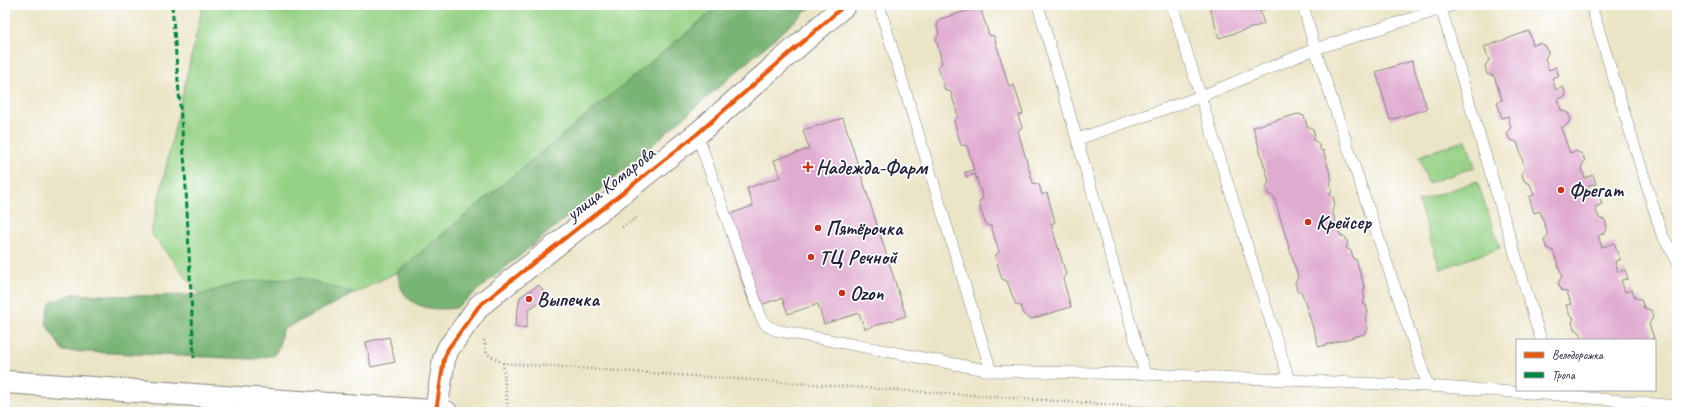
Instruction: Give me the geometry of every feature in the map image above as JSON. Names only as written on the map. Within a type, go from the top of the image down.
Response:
[{"type":"street","name":"улица Комарова","points":[[5,382],[441,412],[444,359],[448,349],[479,306],[697,134],[845,5]]},
{"type":"lane","points":[[879,5],[991,371]]},
{"type":"lane","points":[[1038,5],[1145,374]]},
{"type":"lane","points":[[1172,5],[1199,97],[1289,380]]},
{"type":"lane","points":[[1303,5],[1315,49],[1428,386]]},
{"type":"lane","points":[[1078,140],[1199,97],[1315,49],[1440,6],[1454,5]]},
{"type":"lane","points":[[1591,5],[1662,235],[1677,260]]},
{"type":"lane","points":[[1440,6],[1540,339]]},
{"type":"lane","points":[[697,134],[761,317],[766,324],[776,330],[991,371],[1145,374],[1516,390]]},
{"type":"lane","points":[[1535,391],[1556,392],[1677,406]]},
{"type":"path","points":[[508,412],[503,363],[1217,412]]},
{"type":"green space","points":[[203,5],[720,5],[397,272],[355,293],[278,280],[242,282],[200,295],[151,233]]},
{"type":"green space","points":[[720,5],[813,5],[606,185],[456,308],[427,308],[414,303],[409,299],[402,289],[397,272]]},
{"type":"green space","points":[[1466,140],[1475,167],[1428,183],[1419,156]]},
{"type":"green space","points":[[1477,181],[1500,248],[1440,269],[1418,201]]},
{"type":"green space","points":[[301,278],[355,293],[282,330],[279,347],[274,355],[254,359],[63,351],[46,324],[50,303],[73,294],[131,296],[200,295],[242,282]]},
{"type":"building","points":[[1209,5],[1264,5],[1266,9],[1260,11],[1264,24],[1219,38]]},
{"type":"building","points":[[980,7],[989,35],[994,36],[1009,87],[1014,85],[1023,114],[1018,116],[1022,127],[1018,131],[1033,183],[1039,184],[1042,195],[1047,193],[1055,222],[1051,224],[1066,274],[1063,279],[1071,307],[1031,319],[1024,315],[1021,306],[1016,305],[1007,281],[1002,279],[995,256],[999,252],[991,226],[986,225],[981,211],[979,202],[983,198],[975,174],[966,177],[965,172],[974,170],[967,146],[961,145],[958,135],[954,121],[958,117],[951,92],[945,90],[938,67],[942,63],[936,39],[939,35],[937,25],[940,19]]},
{"type":"building","name":"Фрегат","points":[[1529,31],[1533,45],[1540,43],[1546,46],[1548,53],[1545,59],[1549,70],[1556,67],[1559,76],[1552,78],[1556,90],[1563,87],[1566,96],[1558,99],[1561,110],[1568,113],[1571,119],[1567,125],[1561,128],[1570,153],[1576,151],[1582,154],[1585,161],[1581,167],[1585,178],[1593,175],[1596,184],[1588,185],[1592,197],[1599,195],[1602,204],[1595,207],[1599,218],[1605,220],[1607,227],[1604,233],[1598,236],[1602,247],[1614,243],[1620,260],[1615,261],[1618,272],[1625,270],[1628,279],[1621,280],[1625,292],[1632,290],[1635,298],[1641,299],[1644,308],[1651,310],[1653,317],[1649,324],[1654,338],[1583,339],[1580,332],[1574,329],[1572,322],[1574,318],[1570,316],[1566,305],[1571,304],[1567,292],[1561,290],[1558,283],[1562,276],[1553,251],[1547,248],[1544,241],[1548,235],[1540,211],[1534,213],[1529,197],[1534,195],[1530,184],[1524,181],[1522,174],[1525,168],[1517,142],[1510,140],[1507,133],[1511,127],[1508,116],[1502,118],[1497,102],[1502,100],[1494,76],[1487,74],[1485,66],[1489,60],[1484,47]]},
{"type":"building","points":[[1412,61],[1427,109],[1390,120],[1376,72]]},
{"type":"building","name":"Крейсер","points":[[1298,114],[1304,116],[1307,126],[1313,129],[1315,136],[1313,140],[1318,143],[1321,151],[1323,150],[1332,180],[1330,181],[1332,190],[1330,195],[1333,197],[1335,204],[1332,210],[1340,235],[1346,238],[1348,244],[1346,248],[1351,251],[1354,260],[1356,259],[1365,289],[1363,289],[1365,298],[1363,304],[1366,305],[1368,312],[1365,318],[1368,328],[1364,334],[1319,347],[1302,293],[1297,290],[1295,283],[1298,277],[1274,197],[1268,194],[1266,188],[1269,182],[1253,127]]},
{"type":"building","name":"ТЦ Речной","points":[[843,118],[906,316],[865,329],[859,313],[824,324],[818,304],[788,314],[782,298],[751,308],[721,217],[753,206],[747,188],[780,177],[774,160],[809,149],[803,130]]},
{"type":"building","points":[[539,285],[547,297],[529,309],[526,328],[515,326],[520,297]]},
{"type":"building","points":[[389,337],[395,362],[371,367],[366,342]]},
{"type":"marked path","points":[[172,5],[185,168],[194,358]]},
{"type":"cycle path","points":[[436,411],[444,359],[448,349],[479,306],[697,134],[845,5]]},
{"type":"place","name":"Надежда-Фарм","points":[[808,167]]},
{"type":"place","name":"Фрегат","points":[[1561,190]]},
{"type":"place","name":"Крейсер","points":[[1308,222]]},
{"type":"place","name":"Пятёрочка","points":[[818,228]]},
{"type":"place","name":"ТЦ Речной","points":[[811,257]]},
{"type":"place","name":"Ozon","points":[[842,293]]},
{"type":"place","name":"Выпечка","points":[[529,299]]}]
